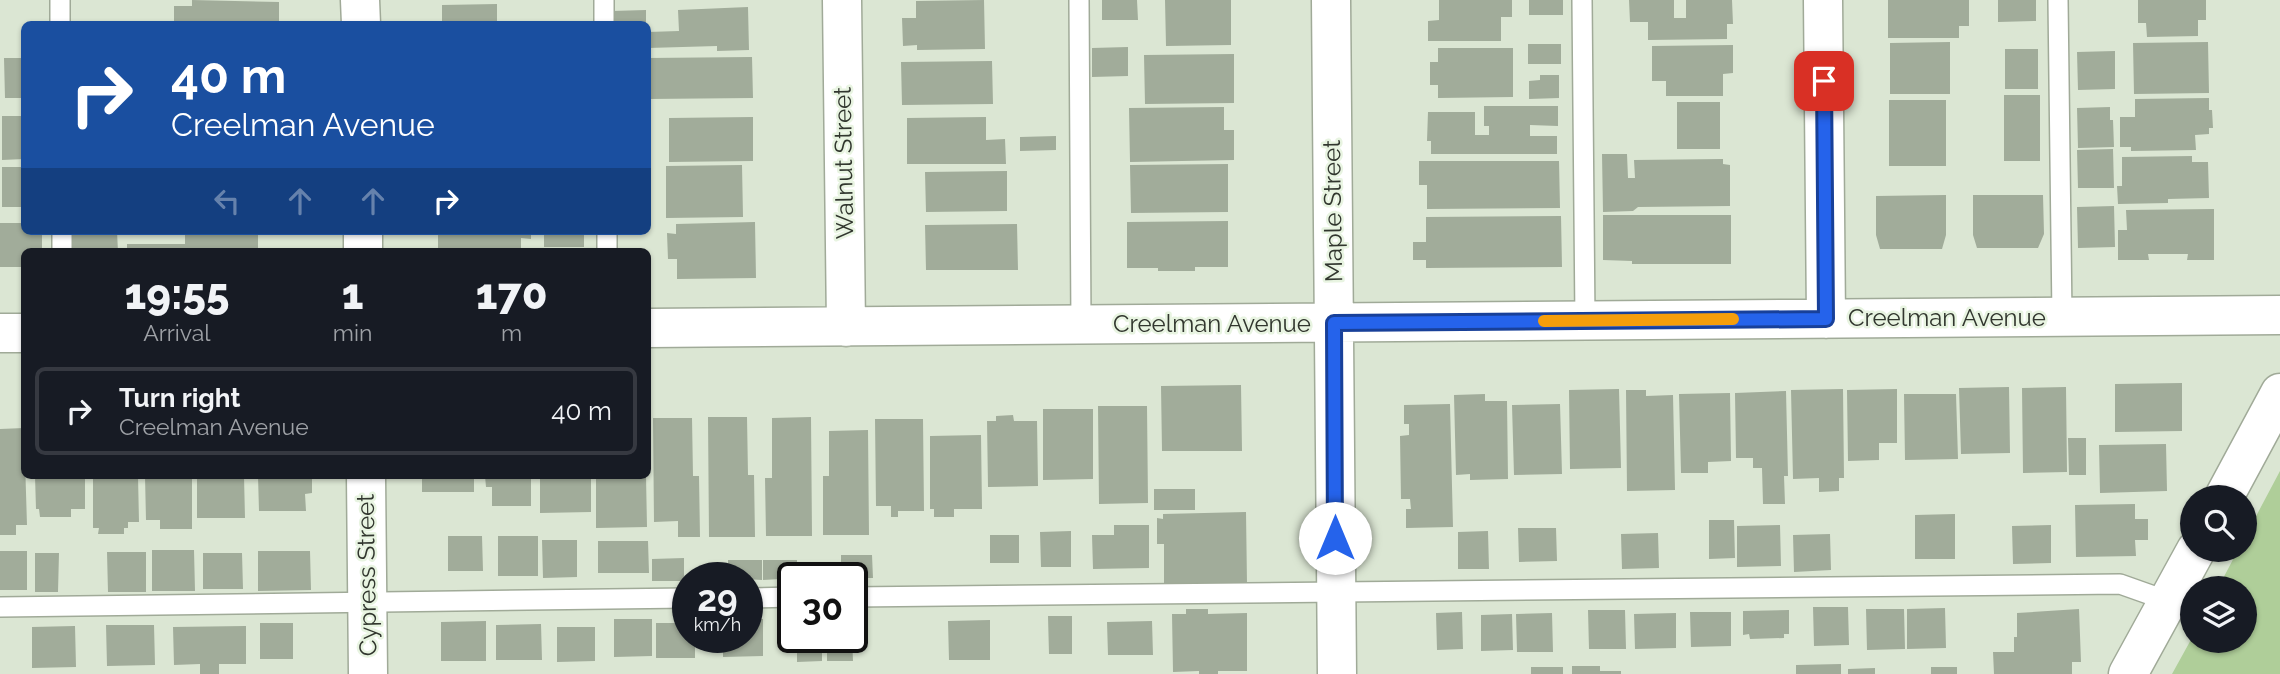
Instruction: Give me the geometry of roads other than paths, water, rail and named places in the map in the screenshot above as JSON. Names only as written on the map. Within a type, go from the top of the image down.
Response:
[{"type":"street","points":[[360,0],[360,21]]},
{"type":"street","name":"Walnut Street","points":[[842,0],[846,327]]},
{"type":"street","name":"Maple Street","points":[[1331,0],[1337,674]]},
{"type":"street","points":[[1823,0],[1826,319]]},
{"type":"street","name":"Creelman Avenue","points":[[651,328],[2280,315]]},
{"type":"street","points":[[0,333],[21,333]]},
{"type":"street","points":[[2230,485],[2280,393]]},
{"type":"street","name":"Cypress Street","points":[[366,479],[368,674]]},
{"type":"street","points":[[2128,674],[2189,562]]},
{"type":"lane","points":[[60,0],[60,21]]},
{"type":"lane","points":[[604,0],[604,21]]},
{"type":"lane","points":[[1079,0],[1081,325]]},
{"type":"lane","points":[[1581,0],[1585,321]]},
{"type":"lane","points":[[2059,0],[2062,317]]},
{"type":"lane","points":[[868,597],[2120,584],[2168,601]]},
{"type":"lane","points":[[0,607],[672,598]]}]
